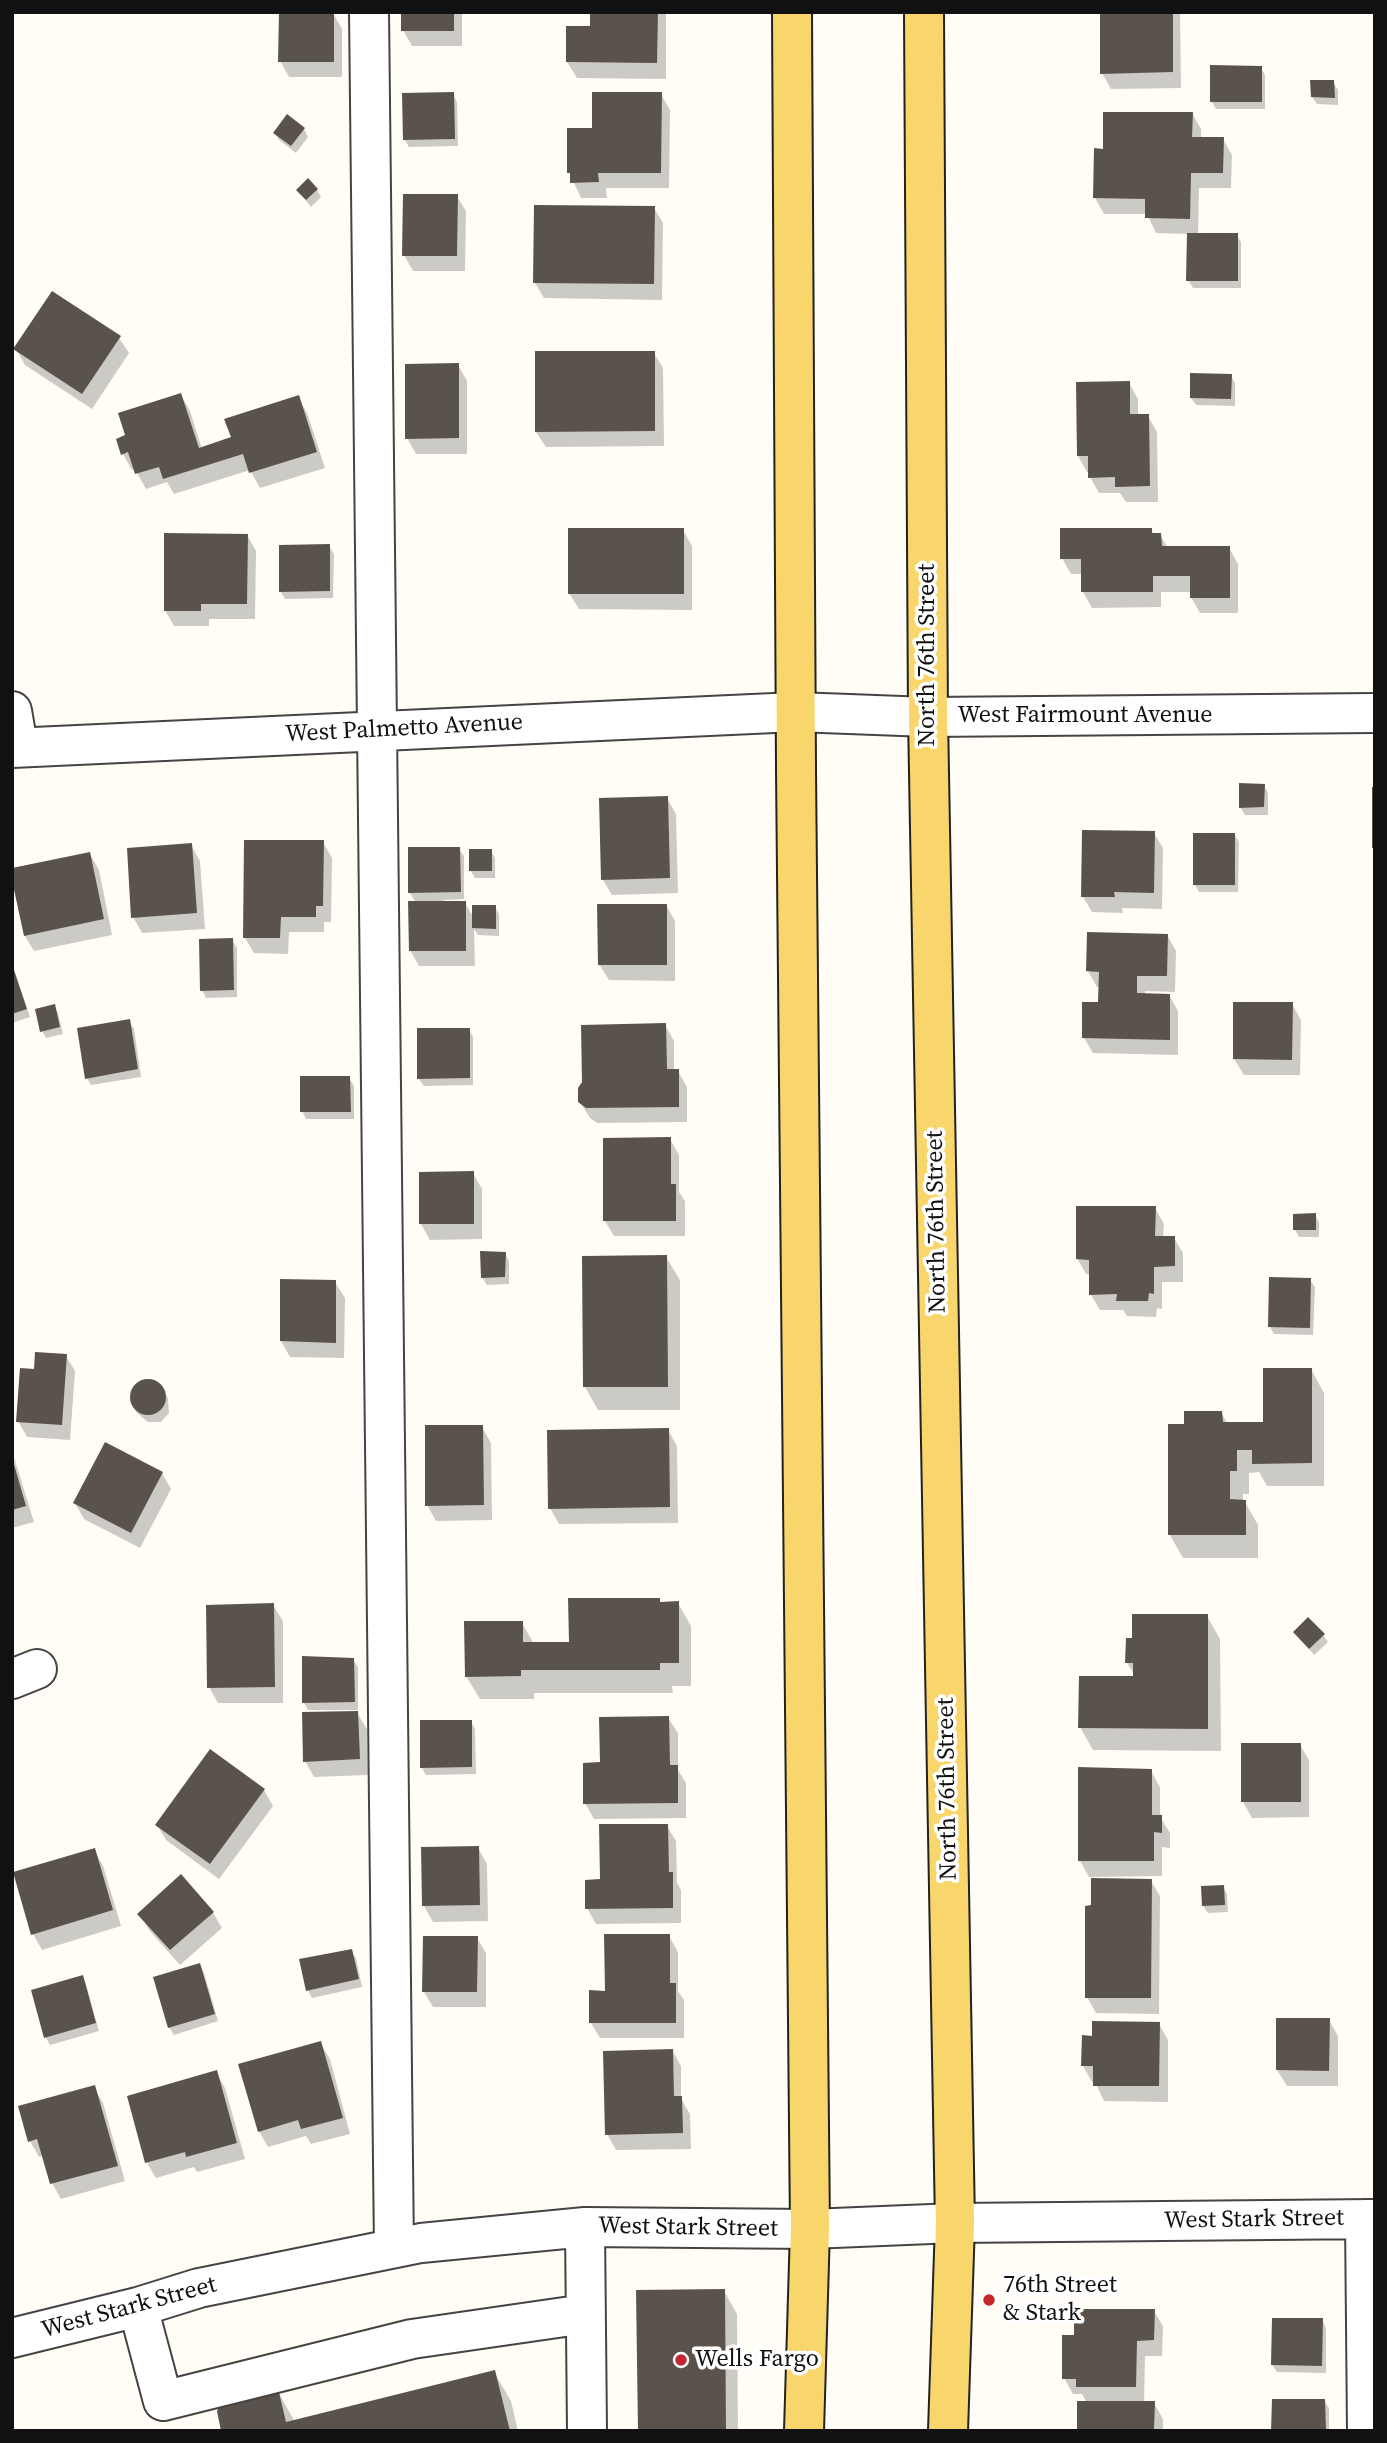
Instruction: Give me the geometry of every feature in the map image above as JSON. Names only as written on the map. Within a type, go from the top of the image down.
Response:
[{"type":"main road","points":[[792,12],[810,2229],[804,2431]]},
{"type":"main road","name":"North 76th Street","points":[[924,12],[928,717],[955,2223],[948,2431]]},
{"type":"street","points":[[369,12],[394,2248]]},
{"type":"street","name":"West Palmetto Avenue","points":[[14,735],[377,731],[796,712]]},
{"type":"street","name":"West Fairmount Avenue","points":[[796,712],[928,717],[1375,713]]},
{"type":"street","points":[[1367,2431],[1370,2219]]},
{"type":"street","name":"West Stark Street","points":[[12,2338],[138,2307],[199,2288],[394,2248],[585,2227],[810,2229],[955,2223],[1370,2219]]},
{"type":"street","points":[[585,2227],[587,2431]]},
{"type":"street","points":[[138,2307],[163,2401],[412,2339],[585,2314]]},
{"type":"building","points":[[279,12],[334,12],[334,62],[278,62]]},
{"type":"building","points":[[401,12],[454,12],[454,31],[401,31]]},
{"type":"building","points":[[590,12],[658,12],[657,63],[566,62],[566,26],[590,26]]},
{"type":"building","points":[[1100,12],[1173,12],[1173,72],[1100,74]]},
{"type":"building","points":[[1210,65],[1262,66],[1262,102],[1210,102]]},
{"type":"building","points":[[1310,80],[1334,80],[1335,98],[1311,97]]},
{"type":"building","points":[[454,92],[455,139],[403,140],[402,93]]},
{"type":"building","points":[[592,92],[662,92],[661,173],[598,173],[599,182],[570,183],[570,173],[567,173],[567,128],[592,128]]},
{"type":"building","points":[[1103,112],[1193,112],[1192,137],[1224,137],[1223,173],[1191,173],[1190,219],[1145,218],[1145,199],[1093,198],[1094,148],[1103,149]]},
{"type":"building","points":[[287,114],[305,128],[291,146],[273,133]]},
{"type":"building","points":[[308,178],[318,189],[306,200],[296,190]]},
{"type":"building","points":[[403,194],[458,194],[457,256],[402,256]]},
{"type":"building","points":[[534,205],[655,206],[654,284],[533,283]]},
{"type":"building","points":[[1187,233],[1238,233],[1238,281],[1186,281]]},
{"type":"building","points":[[52,291],[121,336],[82,394],[13,349]]},
{"type":"building","points":[[535,351],[655,351],[655,431],[535,432]]},
{"type":"building","points":[[459,363],[459,438],[405,439],[405,364]]},
{"type":"building","points":[[1190,373],[1232,374],[1231,399],[1190,398]]},
{"type":"building","points":[[1130,381],[1130,414],[1149,414],[1150,486],[1115,487],[1115,477],[1088,478],[1088,456],[1077,456],[1076,382]]},
{"type":"building","points":[[181,393],[199,448],[231,437],[224,419],[299,395],[317,452],[249,473],[243,454],[163,479],[159,467],[135,474],[128,452],[121,455],[116,439],[125,435],[118,413]]},
{"type":"building","points":[[568,528],[684,528],[684,594],[568,594]]},
{"type":"building","points":[[1060,528],[1152,528],[1152,533],[1161,533],[1162,546],[1230,546],[1230,598],[1190,598],[1190,576],[1153,576],[1153,592],[1081,592],[1081,559],[1060,559]]},
{"type":"building","points":[[164,533],[248,534],[247,604],[201,604],[201,611],[164,611]]},
{"type":"building","points":[[330,544],[330,591],[279,592],[279,545]]},
{"type":"building","points":[[1239,783],[1265,784],[1264,807],[1239,808]]},
{"type":"building","points":[[1372,787],[1375,787],[1375,848],[1372,848]]},
{"type":"building","points":[[668,796],[670,878],[601,880],[599,798]]},
{"type":"building","points":[[1082,830],[1155,831],[1154,893],[1114,892],[1115,897],[1081,897]]},
{"type":"building","points":[[1193,833],[1235,833],[1235,885],[1193,885]]},
{"type":"building","points":[[244,840],[324,840],[323,906],[316,906],[316,917],[281,917],[280,938],[243,938]]},
{"type":"building","points":[[192,843],[197,913],[131,918],[127,848]]},
{"type":"building","points":[[408,847],[460,847],[461,892],[408,893]]},
{"type":"building","points":[[469,849],[492,849],[492,871],[469,871]]},
{"type":"building","points":[[90,852],[104,919],[24,936],[12,868]]},
{"type":"building","points":[[408,901],[466,901],[466,951],[409,951]]},
{"type":"building","points":[[597,904],[667,904],[667,965],[598,965]]},
{"type":"building","points":[[472,905],[496,905],[496,929],[472,928]]},
{"type":"building","points":[[1087,932],[1168,934],[1167,976],[1137,976],[1137,993],[1170,994],[1170,1040],[1082,1038],[1082,1002],[1098,1002],[1099,972],[1086,971]]},
{"type":"building","points":[[233,938],[234,990],[200,991],[199,939]]},
{"type":"building","points":[[12,964],[27,1009],[12,1014]]},
{"type":"building","points":[[1233,1002],[1293,1002],[1292,1060],[1233,1059]]},
{"type":"building","points":[[55,1004],[60,1027],[40,1032],[35,1009]]},
{"type":"building","points":[[130,1019],[138,1069],[85,1079],[77,1028]]},
{"type":"building","points":[[666,1023],[667,1069],[679,1069],[679,1107],[586,1108],[578,1102],[578,1088],[582,1082],[581,1025]]},
{"type":"building","points":[[417,1028],[470,1028],[470,1078],[417,1079]]},
{"type":"building","points":[[300,1076],[350,1076],[351,1112],[300,1112]]},
{"type":"building","points":[[671,1137],[671,1184],[676,1184],[676,1221],[603,1221],[603,1138]]},
{"type":"building","points":[[474,1171],[474,1224],[419,1224],[419,1172]]},
{"type":"building","points":[[1076,1206],[1156,1206],[1155,1236],[1175,1236],[1175,1266],[1154,1267],[1154,1294],[1149,1293],[1148,1301],[1116,1301],[1117,1294],[1089,1295],[1089,1260],[1076,1259]]},
{"type":"building","points":[[1316,1213],[1316,1230],[1293,1230],[1293,1214]]},
{"type":"building","points":[[480,1251],[506,1252],[505,1277],[481,1278]]},
{"type":"building","points":[[667,1255],[668,1387],[583,1387],[582,1256]]},
{"type":"building","points":[[1269,1277],[1311,1278],[1310,1328],[1268,1327]]},
{"type":"building","points":[[280,1279],[336,1280],[336,1343],[280,1341]]},
{"type":"building","points":[[35,1352],[67,1354],[62,1425],[16,1422],[20,1368],[34,1369]]},
{"type":"building","points":[[1263,1368],[1312,1368],[1312,1463],[1252,1464],[1252,1450],[1237,1450],[1237,1471],[1230,1471],[1230,1499],[1246,1500],[1246,1535],[1168,1535],[1168,1424],[1184,1424],[1184,1411],[1222,1411],[1223,1422],[1263,1422]]},
{"type":"building","points":[[148,1379],[161,1384],[166,1397],[161,1410],[148,1415],[135,1410],[130,1397],[135,1384]]},
{"type":"building","points":[[425,1425],[483,1425],[484,1505],[425,1506]]},
{"type":"building","points":[[669,1428],[670,1507],[548,1509],[547,1430]]},
{"type":"building","points":[[105,1442],[163,1472],[131,1533],[73,1503]]},
{"type":"building","points":[[12,1462],[26,1506],[12,1510]]},
{"type":"building","points":[[568,1598],[660,1598],[660,1602],[679,1601],[679,1663],[660,1663],[660,1670],[521,1670],[521,1676],[465,1677],[464,1621],[523,1621],[523,1642],[569,1642]]},
{"type":"building","points":[[274,1603],[275,1687],[207,1688],[206,1605]]},
{"type":"building","points":[[1132,1614],[1208,1614],[1208,1729],[1078,1728],[1079,1676],[1133,1676],[1133,1663],[1125,1663],[1126,1638],[1132,1638]]},
{"type":"building","points":[[1308,1617],[1325,1634],[1309,1649],[1293,1632]]},
{"type":"building","points":[[302,1656],[354,1658],[355,1702],[302,1703]]},
{"type":"building","points":[[358,1711],[360,1759],[303,1762],[302,1712]]},
{"type":"building","points":[[669,1716],[670,1765],[678,1765],[678,1803],[583,1804],[583,1763],[600,1762],[599,1717]]},
{"type":"building","points":[[420,1720],[472,1720],[472,1767],[420,1768]]},
{"type":"building","points":[[1241,1743],[1301,1743],[1301,1802],[1241,1802]]},
{"type":"building","points":[[210,1749],[265,1789],[210,1864],[155,1825]]},
{"type":"building","points":[[1078,1767],[1152,1769],[1152,1815],[1162,1815],[1162,1833],[1154,1832],[1154,1861],[1078,1861]]},
{"type":"building","points":[[599,1824],[668,1824],[669,1872],[673,1872],[673,1908],[585,1909],[585,1880],[600,1879]]},
{"type":"building","points":[[479,1846],[480,1905],[422,1906],[421,1847]]},
{"type":"building","points":[[95,1848],[113,1910],[31,1935],[13,1872]]},
{"type":"building","points":[[181,1874],[214,1912],[170,1950],[137,1914]]},
{"type":"building","points":[[1091,1878],[1152,1879],[1151,1998],[1085,1998],[1085,1906],[1091,1905]]},
{"type":"building","points":[[1224,1885],[1225,1905],[1202,1906],[1201,1886]]},
{"type":"building","points":[[604,1934],[670,1934],[670,1983],[676,1983],[676,2023],[589,2023],[589,1990],[605,1991]]},
{"type":"building","points":[[423,1936],[478,1936],[477,1992],[422,1992]]},
{"type":"building","points":[[352,1949],[359,1979],[306,1991],[299,1959]]},
{"type":"building","points":[[200,1963],[215,2014],[168,2028],[153,1977]]},
{"type":"building","points":[[83,1975],[96,2023],[44,2038],[31,1990]]},
{"type":"building","points":[[1276,2018],[1330,2018],[1329,2071],[1276,2070]]},
{"type":"building","points":[[1092,2021],[1160,2022],[1159,2086],[1093,2086],[1093,2066],[1081,2066],[1082,2035],[1092,2036]]},
{"type":"building","points":[[321,2041],[343,2118],[301,2129],[298,2120],[258,2132],[238,2064]]},
{"type":"building","points":[[673,2049],[674,2096],[682,2096],[683,2133],[605,2135],[603,2051]]},
{"type":"building","points":[[217,2070],[237,2143],[186,2157],[185,2152],[145,2163],[127,2096]]},
{"type":"building","points":[[95,2085],[118,2166],[50,2184],[37,2139],[28,2142],[18,2106]]},
{"type":"building","name":"Wells Fargo","points":[[725,2289],[726,2431],[638,2431],[636,2290]]},
{"type":"building","points":[[1074,2309],[1155,2309],[1154,2340],[1137,2341],[1136,2387],[1076,2387],[1076,2379],[1062,2379],[1062,2335],[1074,2335]]},
{"type":"building","points":[[1272,2318],[1323,2318],[1322,2366],[1271,2365]]},
{"type":"building","points":[[495,2370],[510,2431],[221,2431],[217,2411],[221,2403],[278,2388],[286,2422]]},
{"type":"building","points":[[1272,2399],[1325,2399],[1326,2431],[1271,2431]]},
{"type":"building","points":[[1077,2401],[1155,2401],[1154,2431],[1077,2431]]},
{"type":"place","name":"76th Street & Stark","points":[[989,2300]]},
{"type":"place","name":"Wells Fargo","points":[[681,2360]]}]
